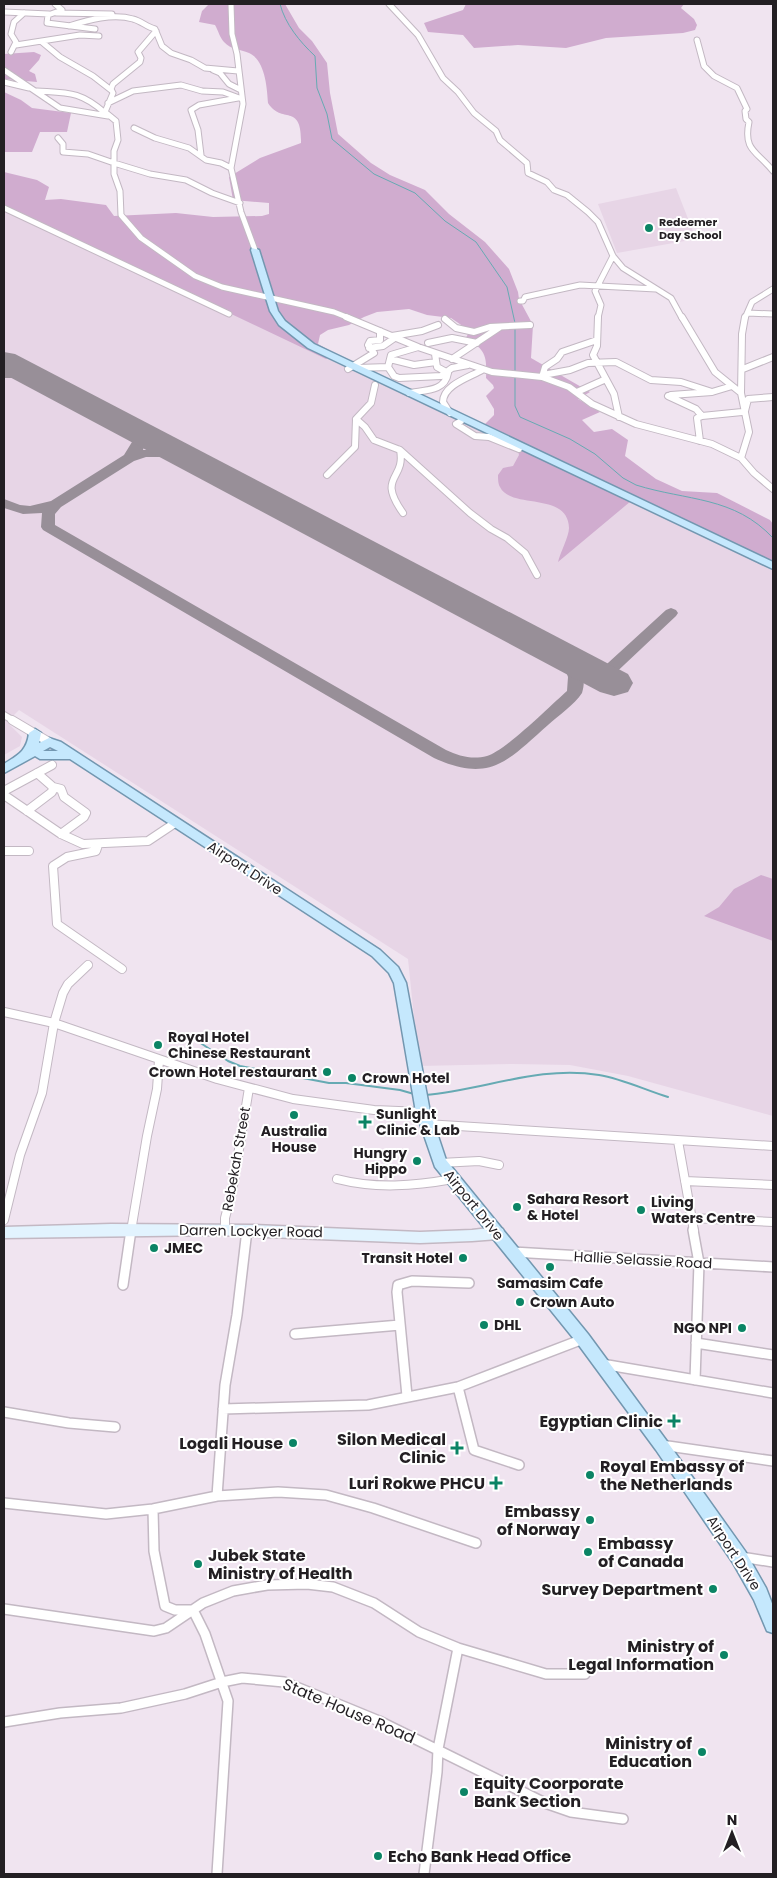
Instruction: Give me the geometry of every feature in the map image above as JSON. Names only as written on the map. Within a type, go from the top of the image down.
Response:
[{"type":"main road","points":[[256,250],[269,298],[282,322],[311,346],[353,368],[450,412],[773,566]]},
{"type":"main road","points":[[34,755],[35,733]]},
{"type":"main road","points":[[4,776],[53,744]]},
{"type":"main road","name":"Airport Drive","points":[[53,744],[362,943],[388,962],[397,976],[403,992],[424,1118],[440,1163],[583,1339],[661,1444],[739,1557],[760,1594],[773,1625]]},
{"type":"main road","points":[[4,769],[34,755],[71,755]]},
{"type":"street","points":[[55,13],[62,10],[57,4]]},
{"type":"street","points":[[230,4],[242,112],[231,168],[249,236],[256,250]]},
{"type":"street","points":[[389,4],[418,35],[443,78],[458,92],[474,113],[496,131],[500,140],[526,162],[528,173],[547,182],[554,190],[567,195],[598,222],[613,256],[623,268],[671,298],[706,360],[716,372],[741,393]]},
{"type":"street","points":[[4,12],[115,14],[135,20],[156,31],[162,46],[168,52],[192,60],[201,67],[220,73],[229,84],[241,90]]},
{"type":"street","points":[[16,44],[11,32],[14,22],[24,12]]},
{"type":"street","points":[[49,14],[46,20],[47,23],[95,29]]},
{"type":"street","points":[[69,26],[109,18],[125,18]]},
{"type":"street","points":[[106,114],[108,103],[113,93],[113,84],[140,62],[139,51],[156,31]]},
{"type":"street","points":[[16,44],[42,42],[80,35],[99,36]]},
{"type":"street","points":[[697,40],[704,66],[714,76],[730,84],[740,93],[747,109],[745,111],[746,119],[749,122],[746,132],[749,148],[760,156],[773,171]]},
{"type":"street","points":[[42,42],[54,50],[58,56],[78,65],[112,90]]},
{"type":"street","points":[[11,52],[16,44]]},
{"type":"street","points":[[4,70],[60,108],[106,114]]},
{"type":"street","points":[[213,70],[238,71]]},
{"type":"street","points":[[4,82],[35,90],[74,93],[96,105],[116,122],[118,134],[114,163],[115,183],[120,191],[121,215],[141,238],[195,276],[222,287],[324,310],[380,331],[418,348],[482,370],[502,374],[542,376],[596,362],[616,362],[651,380],[681,382],[712,392]]},
{"type":"street","points":[[108,103],[133,91],[181,85],[202,91],[223,92],[240,98]]},
{"type":"street","points":[[201,155],[198,130],[191,110],[197,106],[240,98]]},
{"type":"street","points":[[134,128],[154,138],[189,148],[206,160],[221,163],[231,168]]},
{"type":"street","points":[[58,138],[63,144],[63,152],[88,154],[150,174],[186,180],[212,193],[240,203]]},
{"type":"street","points":[[4,208],[229,314]]},
{"type":"street","points":[[613,256],[606,266],[605,274],[595,291],[601,305],[597,320],[597,340],[593,355],[614,394],[619,418]]},
{"type":"street","points":[[520,301],[523,301],[525,297],[564,287],[599,286],[660,291]]},
{"type":"street","points":[[741,458],[749,432],[741,393],[743,369],[742,333],[751,302],[773,289]]},
{"type":"street","points":[[748,313],[773,314]]},
{"type":"street","points":[[445,319],[456,328],[474,332],[500,327],[530,325]]},
{"type":"street","points":[[368,348],[382,346],[394,337],[410,332],[423,332],[438,325]]},
{"type":"street","points":[[452,359],[500,327]]},
{"type":"street","points":[[368,348],[370,341],[380,340],[380,331]]},
{"type":"street","points":[[428,343],[454,338],[477,343]]},
{"type":"street","points":[[542,376],[545,368],[550,362],[557,359],[560,354],[586,342],[597,340]]},
{"type":"street","points":[[368,348],[394,376],[400,378],[433,377],[448,373]]},
{"type":"street","points":[[387,368],[393,354],[418,348]]},
{"type":"street","points":[[353,368],[374,353]]},
{"type":"street","points":[[435,354],[437,367],[448,373]]},
{"type":"street","points":[[743,369],[773,356]]},
{"type":"street","points":[[390,359],[414,366],[436,362]]},
{"type":"street","points":[[409,393],[439,388],[447,380],[448,373],[452,368],[468,365]]},
{"type":"street","points":[[353,368],[368,366],[387,368]]},
{"type":"street","points":[[450,412],[444,404],[443,395],[448,390],[482,370]]},
{"type":"street","points":[[542,376],[577,392],[592,404],[619,418],[663,433],[712,444],[741,458],[754,473],[773,489]]},
{"type":"street","points":[[577,392],[606,380]]},
{"type":"street","points":[[327,475],[355,447],[356,419],[371,403],[375,385]]},
{"type":"street","points":[[702,416],[696,409],[668,396],[712,392],[732,386]]},
{"type":"street","points":[[745,411],[748,399],[773,397]]},
{"type":"street","points":[[700,441],[697,418],[745,411]]},
{"type":"street","points":[[356,419],[365,427],[374,440],[400,450],[470,513],[525,552],[538,574]]},
{"type":"street","points":[[461,421],[456,424],[475,436],[489,437],[519,449]]},
{"type":"street","points":[[400,450],[402,460],[390,485],[390,491],[394,502],[403,513]]},
{"type":"street","points":[[4,715],[53,744]]},
{"type":"street","points":[[4,790],[52,765]]},
{"type":"street","points":[[37,773],[53,787],[61,789],[64,797],[86,815],[61,834]]},
{"type":"street","points":[[27,811],[52,792],[53,787]]},
{"type":"street","points":[[4,795],[61,834],[83,844],[98,845],[148,841],[175,823]]},
{"type":"street","points":[[98,845],[96,851],[69,856],[56,862],[53,866],[58,924],[122,969]]},
{"type":"street","points":[[4,851],[28,851]]},
{"type":"street","points":[[4,1220],[20,1155],[42,1093],[54,1023],[65,988],[88,965]]},
{"type":"street","points":[[4,1012],[54,1023],[159,1060],[249,1088],[293,1099],[424,1118],[678,1141],[773,1146]]},
{"type":"street","points":[[123,1285],[130,1229],[160,1078],[159,1060]]},
{"type":"street","name":"Rebekah Street","points":[[225,1231],[225,1218],[232,1192],[249,1088]]},
{"type":"street","points":[[678,1141],[699,1263],[695,1380]]},
{"type":"street","points":[[440,1163],[479,1161],[500,1165]]},
{"type":"street","points":[[337,1179],[358,1186],[396,1186],[453,1179]]},
{"type":"street","points":[[684,1181],[773,1185]]},
{"type":"street","points":[[691,1218],[773,1222]]},
{"type":"street","name":"Darren Lockyer Road","points":[[4,1233],[130,1229],[247,1230],[429,1237],[468,1237],[498,1234]]},
{"type":"street","points":[[217,1496],[225,1385],[238,1315],[247,1230]]},
{"type":"street","name":"Hallie Selassie Road","points":[[513,1252],[773,1267]]},
{"type":"street","points":[[408,1396],[397,1292],[398,1284],[412,1281],[468,1283]]},
{"type":"street","points":[[295,1334],[400,1325]]},
{"type":"street","points":[[223,1409],[351,1406],[458,1387],[583,1339]]},
{"type":"street","points":[[696,1343],[773,1355]]},
{"type":"street","points":[[602,1364],[773,1393]]},
{"type":"street","points":[[458,1387],[474,1450],[519,1465]]},
{"type":"street","points":[[4,1412],[69,1423],[115,1427]]},
{"type":"street","points":[[661,1444],[773,1461]]},
{"type":"street","points":[[4,1503],[106,1514],[153,1509],[217,1496],[240,1494],[278,1492],[326,1495],[373,1508],[476,1543]]},
{"type":"street","points":[[153,1509],[154,1551],[165,1606],[168,1609],[178,1611],[193,1610]]},
{"type":"street","points":[[739,1557],[773,1562]]},
{"type":"street","points":[[4,1609],[154,1631],[166,1628],[203,1603],[233,1592],[267,1584],[307,1584],[333,1587],[374,1603],[419,1632],[458,1648],[546,1674],[585,1674]]},
{"type":"street","points":[[193,1610],[205,1634],[222,1682],[228,1708],[217,1874]]},
{"type":"street","points":[[424,1874],[437,1772],[438,1749],[458,1648]]},
{"type":"street","name":"State House Road","points":[[4,1722],[60,1713],[121,1708],[185,1694],[222,1682],[242,1678],[284,1682],[379,1720],[546,1803],[571,1812],[623,1819]]},
{"type":"shaded area","points":[[209,4],[285,4],[299,28],[312,41],[327,63],[330,93],[338,134],[371,163],[390,175],[425,190],[449,214],[485,242],[509,269],[519,299],[533,325],[531,358],[590,392],[578,399],[600,412],[582,420],[594,432],[612,429],[628,440],[625,456],[656,479],[682,491],[717,493],[770,520],[773,524],[773,569],[631,501],[558,562],[569,531],[566,517],[559,509],[550,505],[515,498],[506,494],[500,487],[498,475],[503,468],[513,466],[519,455],[517,447],[480,429],[494,415],[494,409],[486,396],[494,388],[486,378],[484,354],[472,342],[465,339],[470,331],[451,318],[427,315],[409,309],[377,312],[349,325],[328,330],[320,335],[318,344],[334,353],[326,359],[4,206],[4,172],[37,180],[49,187],[45,200],[61,199],[106,205],[114,216],[176,213],[213,217],[262,216],[269,214],[269,203],[233,200],[229,177],[260,158],[301,143],[298,123],[295,118],[279,113],[268,103],[264,75],[259,62],[249,53],[227,45],[221,38],[215,25],[199,22],[202,11]]},
{"type":"shaded area","points":[[466,4],[684,4],[681,8],[694,19],[697,25],[695,30],[683,33],[606,38],[566,48],[518,45],[474,48],[463,35],[428,32],[424,23],[463,10]]},
{"type":"shaded area","points":[[34,52],[41,55],[29,71],[35,74],[37,82],[4,79],[4,54]]},
{"type":"shaded area","points":[[4,92],[32,108],[71,113],[67,132],[40,132],[32,152],[4,152]]},
{"type":"shaded area","name":"Redeemer Day School","points":[[676,188],[696,239],[617,253],[598,204]]},
{"type":"shaded area","points":[[4,206],[773,569],[773,1116],[628,1076],[570,1065],[419,1066],[408,959],[19,710],[7,722],[22,737],[20,746],[4,755]]},
{"type":"shaded area","points":[[761,875],[773,879],[773,941],[704,916],[719,907],[734,889]]},
{"type":"waterway","points":[[280,4],[285,19],[304,45],[315,56],[317,88],[327,114],[332,139],[374,174],[415,193],[445,221],[476,242],[507,287],[515,323]]},
{"type":"waterway","points":[[515,328],[515,406],[520,417],[570,439],[595,454],[623,478],[636,485],[726,507],[758,524],[773,538]]},
{"type":"waterway","points":[[199,1042],[228,1061],[240,1066],[329,1083],[346,1083],[400,1090],[414,1094]]},
{"type":"waterway","points":[[425,1095],[512,1079],[555,1073],[577,1073],[608,1077],[668,1097]]},
{"type":"taxiway","points":[[4,374],[30,374]]},
{"type":"taxiway","points":[[129,458],[139,442],[136,431]]},
{"type":"taxiway","points":[[129,458],[145,453],[179,453]]},
{"type":"taxiway","points":[[56,504],[129,458]]},
{"type":"taxiway","points":[[4,503],[23,510],[43,508],[56,504]]},
{"type":"taxiway","points":[[56,504],[48,514],[48,527],[440,754],[456,761],[479,763],[495,760],[503,756],[574,693],[576,677],[570,661]]},
{"type":"taxiway","points":[[602,677],[671,613]]},
{"type":"runway","points":[[4,361],[614,683]]},
{"type":"place","name":"Redeemer Day School","points":[[649,228]]},
{"type":"place","name":"Royal Hotel Chinese Restaurant","points":[[158,1045]]},
{"type":"place","name":"Crown Hotel restaurant","points":[[327,1072]]},
{"type":"place","name":"Crown Hotel","points":[[352,1078]]},
{"type":"place","name":"Australia House","points":[[294,1115]]},
{"type":"place","name":"Sunlight Clinic & Lab","points":[[365,1122]]},
{"type":"place","name":"Hungry Hippo","points":[[417,1161]]},
{"type":"place","name":"Sahara Resort & Hotel","points":[[517,1207]]},
{"type":"place","name":"Living Waters Centre","points":[[641,1210]]},
{"type":"place","name":"JMEC","points":[[154,1248]]},
{"type":"place","name":"Transit Hotel","points":[[463,1258]]},
{"type":"place","name":"Samasim Cafe","points":[[550,1267]]},
{"type":"place","name":"Crown Auto","points":[[520,1302]]},
{"type":"place","name":"DHL","points":[[484,1325]]},
{"type":"place","name":"NGO NPI","points":[[742,1328]]},
{"type":"place","name":"Egyptian Clinic","points":[[674,1421]]},
{"type":"place","name":"Logali House","points":[[293,1443]]},
{"type":"place","name":"Silon Medical Clinic","points":[[457,1448]]},
{"type":"place","name":"Royal Embassy of the Netherlands","points":[[590,1475]]},
{"type":"place","name":"Luri Rokwe PHCU","points":[[496,1483]]},
{"type":"place","name":"Embassy of Norway","points":[[590,1520]]},
{"type":"place","name":"Embassy of Canada","points":[[588,1552]]},
{"type":"place","name":"Jubek State Ministry of Health","points":[[198,1564]]},
{"type":"place","name":"Survey Department","points":[[713,1589]]},
{"type":"place","name":"Ministry of Legal Information","points":[[724,1655]]},
{"type":"place","name":"Ministry of Education","points":[[702,1752]]},
{"type":"place","name":"Equity Coorporate Bank Section","points":[[464,1792]]},
{"type":"place","name":"Echo Bank Head Office","points":[[378,1856]]}]
